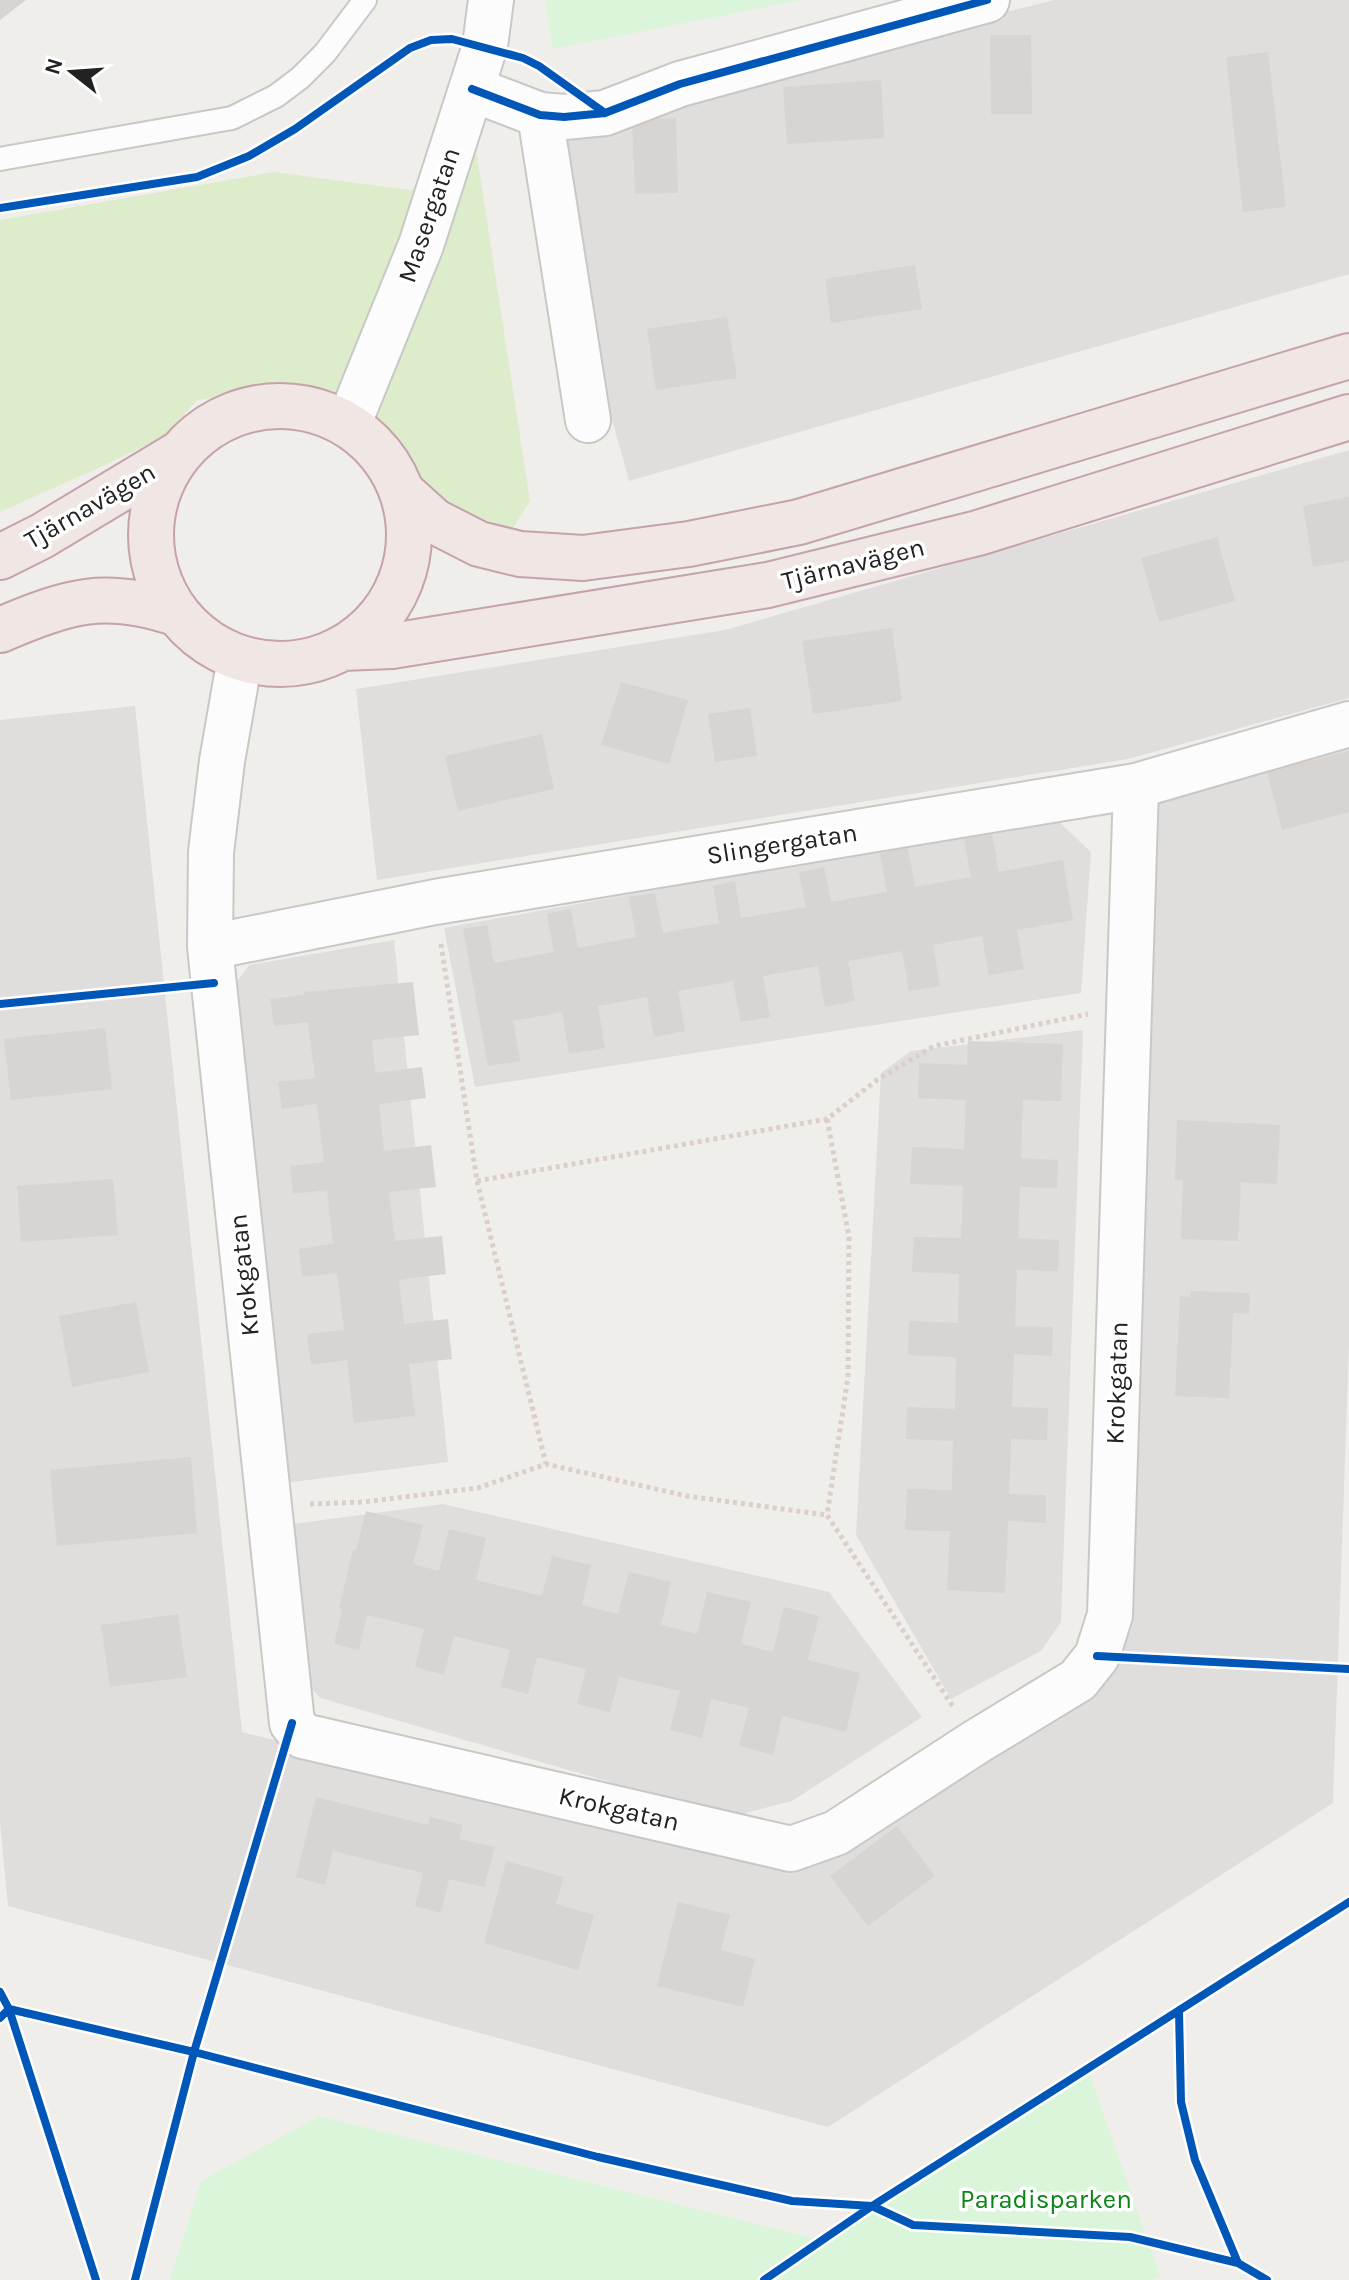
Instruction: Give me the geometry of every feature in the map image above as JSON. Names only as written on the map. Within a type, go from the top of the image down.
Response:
[{"type":"highway","name":"Tjärnavägen","points":[[402,492],[434,521],[479,544],[520,554],[583,558],[689,544],[799,522],[1349,356]]},
{"type":"highway","name":"Tjärnavägen","points":[[0,557],[42,536],[180,453],[221,420],[246,410],[272,406],[299,407],[324,413],[348,425],[381,454],[402,492],[409,528],[406,564],[393,598],[371,627],[342,648],[309,661],[275,664],[240,658],[206,640],[178,614],[160,584],[152,551],[155,505],[162,483],[180,453]]},
{"type":"highway","name":"Tjärnavägen","points":[[342,648],[392,646],[768,585],[978,533],[1349,417]]},
{"type":"highway","name":"Tjärnavägen","points":[[0,630],[48,609],[88,600],[116,599],[148,604],[178,614]]},
{"type":"street","name":"Masergatan","points":[[348,425],[421,245],[485,46],[491,0]]},
{"type":"street","points":[[472,89],[540,115],[564,117],[605,113],[680,84],[987,0]]},
{"type":"street","points":[[540,115],[588,420]]},
{"type":"street","name":"Krokgatan","points":[[240,658],[222,761],[211,852],[210,947],[292,1723],[303,1736],[791,1849],[836,1833],[1078,1680],[1097,1656],[1110,1615],[1136,786]]},
{"type":"street","name":"Slingergatan","points":[[210,947],[435,902],[1136,786],[1349,724]]},
{"type":"lane","points":[[0,159],[232,118],[276,96],[300,78],[325,53],[365,0]]},
{"type":"path","points":[[435,902],[477,1181],[546,1464]]},
{"type":"path","points":[[477,1181],[827,1119],[877,1080],[917,1053],[934,1046],[1129,1005]]},
{"type":"path","points":[[827,1119],[849,1237],[848,1377],[827,1515],[976,1742]]},
{"type":"path","points":[[268,1506],[363,1502],[478,1488],[546,1464],[687,1496],[827,1515]]},
{"type":"shaded area","points":[[1054,0],[1349,0],[1349,274],[629,481],[533,131]]},
{"type":"shaded area","points":[[1349,450],[1349,698],[1128,759],[377,880],[356,689],[725,630]]},
{"type":"shaded area","points":[[135,706],[242,1732],[794,1868],[1117,1626],[1156,800],[1349,744],[1349,1345],[1333,1803],[828,2127],[8,1906],[0,1823],[0,720]]},
{"type":"shaded area","points":[[1055,818],[1091,852],[1081,993],[475,1087],[444,928]]},
{"type":"shaded area","points":[[394,940],[448,1462],[277,1484],[220,1005],[249,965]]},
{"type":"shaded area","points":[[1083,1030],[1061,1622],[1041,1651],[951,1699],[856,1535],[881,1073],[911,1051]]},
{"type":"shaded area","points":[[443,1504],[829,1592],[922,1717],[792,1801],[731,1817],[320,1698],[299,1675],[285,1525]]},
{"type":"green space","points":[[545,0],[802,0],[553,49]]},
{"type":"green space","points":[[476,149],[530,501],[508,536],[447,508],[376,423],[299,388],[197,400],[165,436],[0,512],[0,220],[274,172],[425,192]]},
{"type":"green space","name":"Paradisparken","points":[[1090,2075],[1160,2276],[1152,2280],[170,2280],[201,2181],[319,2116],[826,2241]]},
{"type":"building","points":[[0,0],[26,0],[0,20]]},
{"type":"building","points":[[990,35],[1031,35],[1032,114],[991,114]]},
{"type":"building","points":[[1268,52],[1286,207],[1243,212],[1226,57]]},
{"type":"building","points":[[881,80],[884,138],[787,144],[783,87]]},
{"type":"building","points":[[676,118],[678,193],[635,194],[632,120]]},
{"type":"building","points":[[915,265],[922,309],[831,323],[825,279]]},
{"type":"building","points":[[727,317],[737,378],[656,390],[647,329]]},
{"type":"building","points":[[1349,497],[1349,561],[1313,567],[1303,506]]},
{"type":"building","points":[[1217,537],[1235,601],[1159,622],[1141,558]]},
{"type":"building","points":[[892,628],[902,701],[813,714],[802,641]]},
{"type":"building","points":[[621,682],[688,700],[669,764],[601,745]]},
{"type":"building","points":[[750,708],[757,756],[715,762],[708,714]]},
{"type":"building","points":[[542,734],[554,789],[458,811],[445,756]]},
{"type":"building","points":[[1349,751],[1349,812],[1282,830],[1267,772]]},
{"type":"building","points":[[992,834],[999,872],[1063,860],[1073,920],[1017,930],[1024,969],[989,975],[982,936],[933,945],[940,986],[909,991],[902,951],[848,961],[855,1001],[825,1007],[818,966],[763,976],[770,1017],[741,1022],[733,981],[678,991],[685,1031],[654,1037],[647,997],[598,1006],[605,1048],[569,1054],[562,1012],[513,1021],[520,1061],[488,1066],[463,929],[487,925],[494,963],[554,952],[547,914],[571,909],[578,948],[636,937],[629,897],[655,893],[663,933],[719,923],[713,886],[735,881],[741,918],[806,907],[799,872],[824,867],[831,902],[887,892],[880,853],[908,848],[915,887],[971,877],[964,839]]},
{"type":"building","points":[[413,982],[419,1035],[372,1040],[375,1073],[422,1067],[426,1098],[379,1104],[384,1151],[431,1145],[436,1187],[389,1192],[395,1241],[442,1236],[446,1274],[399,1280],[404,1324],[448,1319],[452,1359],[409,1364],[415,1416],[354,1423],[347,1360],[311,1365],[307,1334],[344,1330],[337,1273],[302,1277],[299,1249],[333,1244],[327,1190],[293,1194],[290,1166],[324,1162],[317,1104],[282,1109],[278,1082],[315,1078],[308,1022],[274,1026],[270,999],[305,995],[304,992]]},
{"type":"building","points":[[105,1028],[112,1089],[11,1100],[4,1039]]},
{"type":"building","points":[[968,1041],[1063,1044],[1061,1101],[1023,1100],[1021,1158],[1058,1160],[1057,1188],[1020,1187],[1018,1238],[1059,1240],[1058,1271],[1017,1270],[1015,1326],[1053,1327],[1052,1356],[1014,1354],[1012,1407],[1048,1408],[1047,1440],[1011,1439],[1009,1494],[1046,1495],[1046,1523],[1008,1521],[1005,1593],[947,1590],[950,1531],[905,1530],[907,1489],[952,1490],[953,1441],[906,1439],[907,1407],[955,1409],[956,1357],[908,1355],[909,1321],[958,1323],[959,1274],[912,1272],[914,1237],[961,1238],[963,1186],[910,1184],[912,1147],[964,1149],[966,1100],[918,1098],[919,1063],[967,1065]]},
{"type":"building","points":[[1177,1120],[1280,1125],[1277,1184],[1241,1182],[1238,1241],[1181,1239],[1183,1180],[1175,1180]]},
{"type":"building","points":[[113,1179],[118,1235],[21,1242],[17,1186]]},
{"type":"building","points":[[1191,1291],[1250,1293],[1249,1314],[1233,1313],[1229,1398],[1175,1396],[1180,1296],[1190,1297]]},
{"type":"building","points":[[136,1302],[149,1372],[72,1387],[59,1316]]},
{"type":"building","points":[[191,1457],[197,1533],[57,1546],[50,1470]]},
{"type":"building","points":[[366,1511],[423,1525],[413,1564],[439,1571],[449,1529],[486,1538],[476,1580],[542,1596],[552,1556],[591,1565],[582,1605],[618,1614],[629,1572],[671,1582],[661,1625],[697,1634],[707,1592],[751,1602],[741,1644],[773,1652],[784,1607],[819,1616],[808,1660],[860,1673],[846,1732],[782,1716],[773,1755],[739,1746],[749,1708],[711,1699],[702,1738],[670,1730],[680,1691],[619,1677],[610,1712],[577,1704],[586,1669],[537,1657],[528,1694],[501,1687],[510,1650],[454,1636],[444,1675],[415,1667],[424,1629],[367,1615],[359,1650],[334,1644],[342,1609],[339,1608]]},
{"type":"building","points":[[178,1614],[187,1677],[110,1687],[101,1625]]},
{"type":"building","points":[[316,1797],[428,1825],[430,1817],[463,1825],[459,1839],[495,1847],[484,1887],[449,1879],[441,1913],[415,1906],[423,1873],[333,1851],[325,1885],[296,1877]]},
{"type":"building","points":[[897,1826],[935,1876],[868,1926],[830,1876]]},
{"type":"building","points":[[506,1861],[564,1877],[556,1904],[594,1915],[578,1970],[484,1943]]},
{"type":"building","points":[[678,1902],[730,1915],[721,1950],[755,1959],[743,2007],[657,1986]]},
{"type":"cycle path","points":[[472,89],[540,115],[564,117],[605,113],[680,84],[987,0]]},
{"type":"cycle path","points":[[0,208],[197,177],[249,156],[295,129],[410,48],[431,40],[452,39],[523,58],[605,113]]},
{"type":"cycle path","points":[[0,1004],[214,983]]},
{"type":"cycle path","points":[[1097,1656],[1349,1669]]},
{"type":"cycle path","points":[[135,2280],[194,2052],[292,1723]]},
{"type":"cycle path","points":[[0,2018],[9,2009],[194,2052],[598,2157],[792,2201],[872,2206],[1349,1902]]},
{"type":"cycle path","points":[[0,1992],[9,2009],[96,2280]]},
{"type":"cycle path","points":[[1179,2011],[1181,2102],[1195,2160],[1238,2263]]},
{"type":"cycle path","points":[[764,2280],[872,2206],[913,2225],[1130,2237],[1238,2263],[1267,2280]]}]
